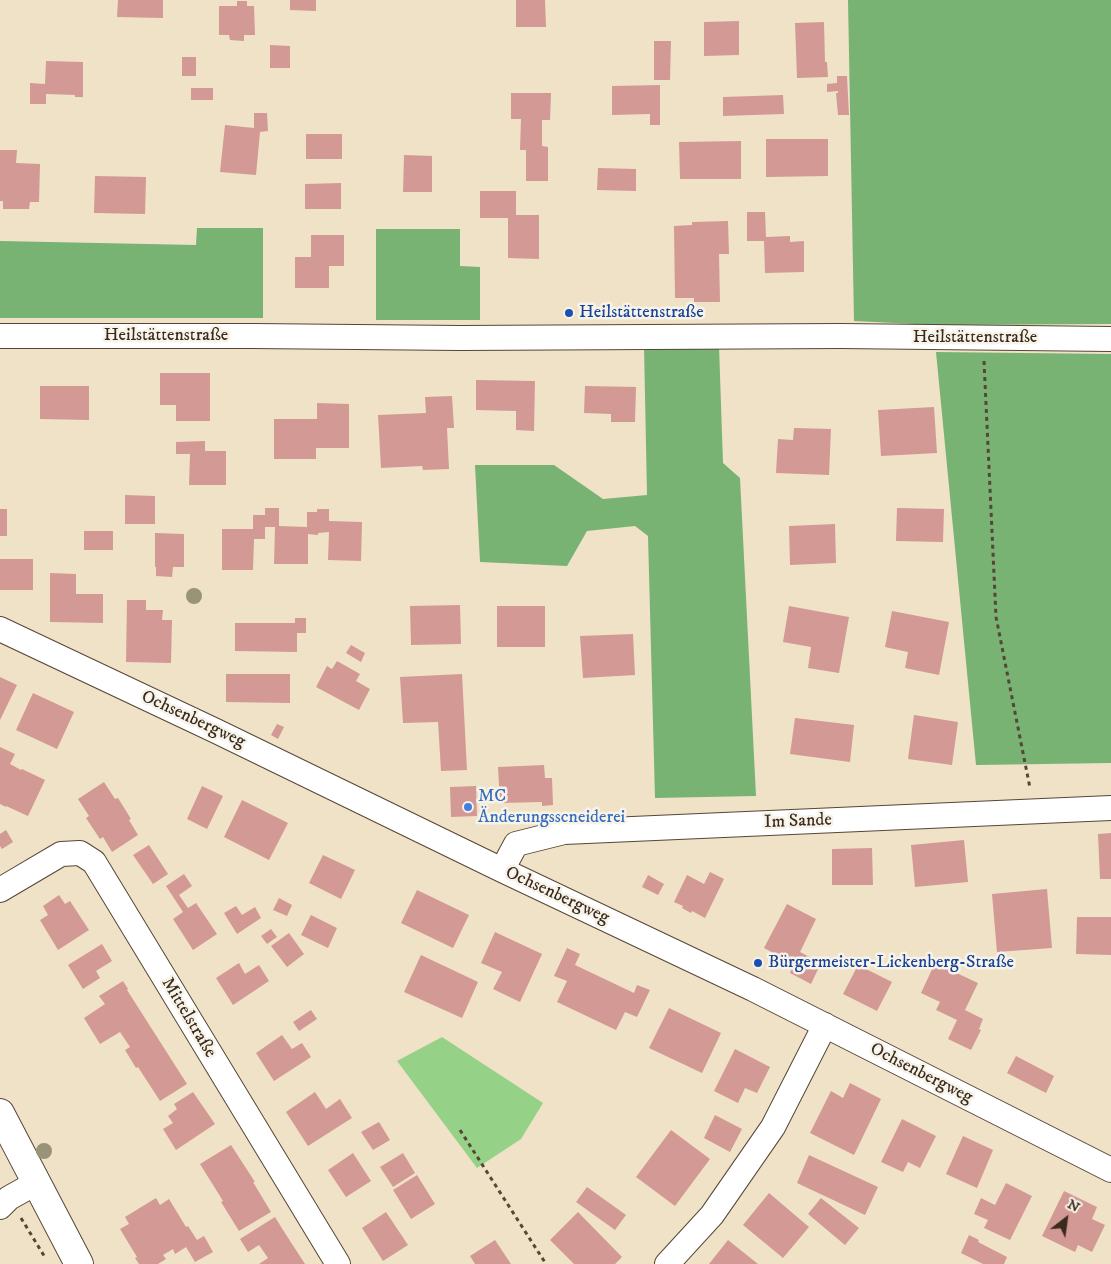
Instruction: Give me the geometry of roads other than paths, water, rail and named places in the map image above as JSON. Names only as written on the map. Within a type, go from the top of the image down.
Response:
[{"type":"main road","points":[[0,1113],[79,1264]]},
{"type":"street","name":"Heilstättenstraße","points":[[0,336],[460,338],[830,336],[1111,339]]},
{"type":"street","name":"Ochsenbergweg","points":[[0,629],[753,989],[1111,1170]]},
{"type":"street","name":"Im Sande","points":[[502,870],[516,844],[564,832],[1111,808]]},
{"type":"street","name":"Mittelstraße","points":[[0,890],[61,854],[80,854],[94,862],[338,1264]]},
{"type":"street","points":[[667,1264],[712,1214],[773,1127],[825,1025]]},
{"type":"street","points":[[4,1202],[36,1183]]},
{"type":"place","name":"Heilstättenstraße","points":[[569,313]]},
{"type":"place","name":"MC Änderungsscneiderei","points":[[468,807]]},
{"type":"place","name":"Bürgermeister-Lickenberg-Straße","points":[[758,963]]}]
